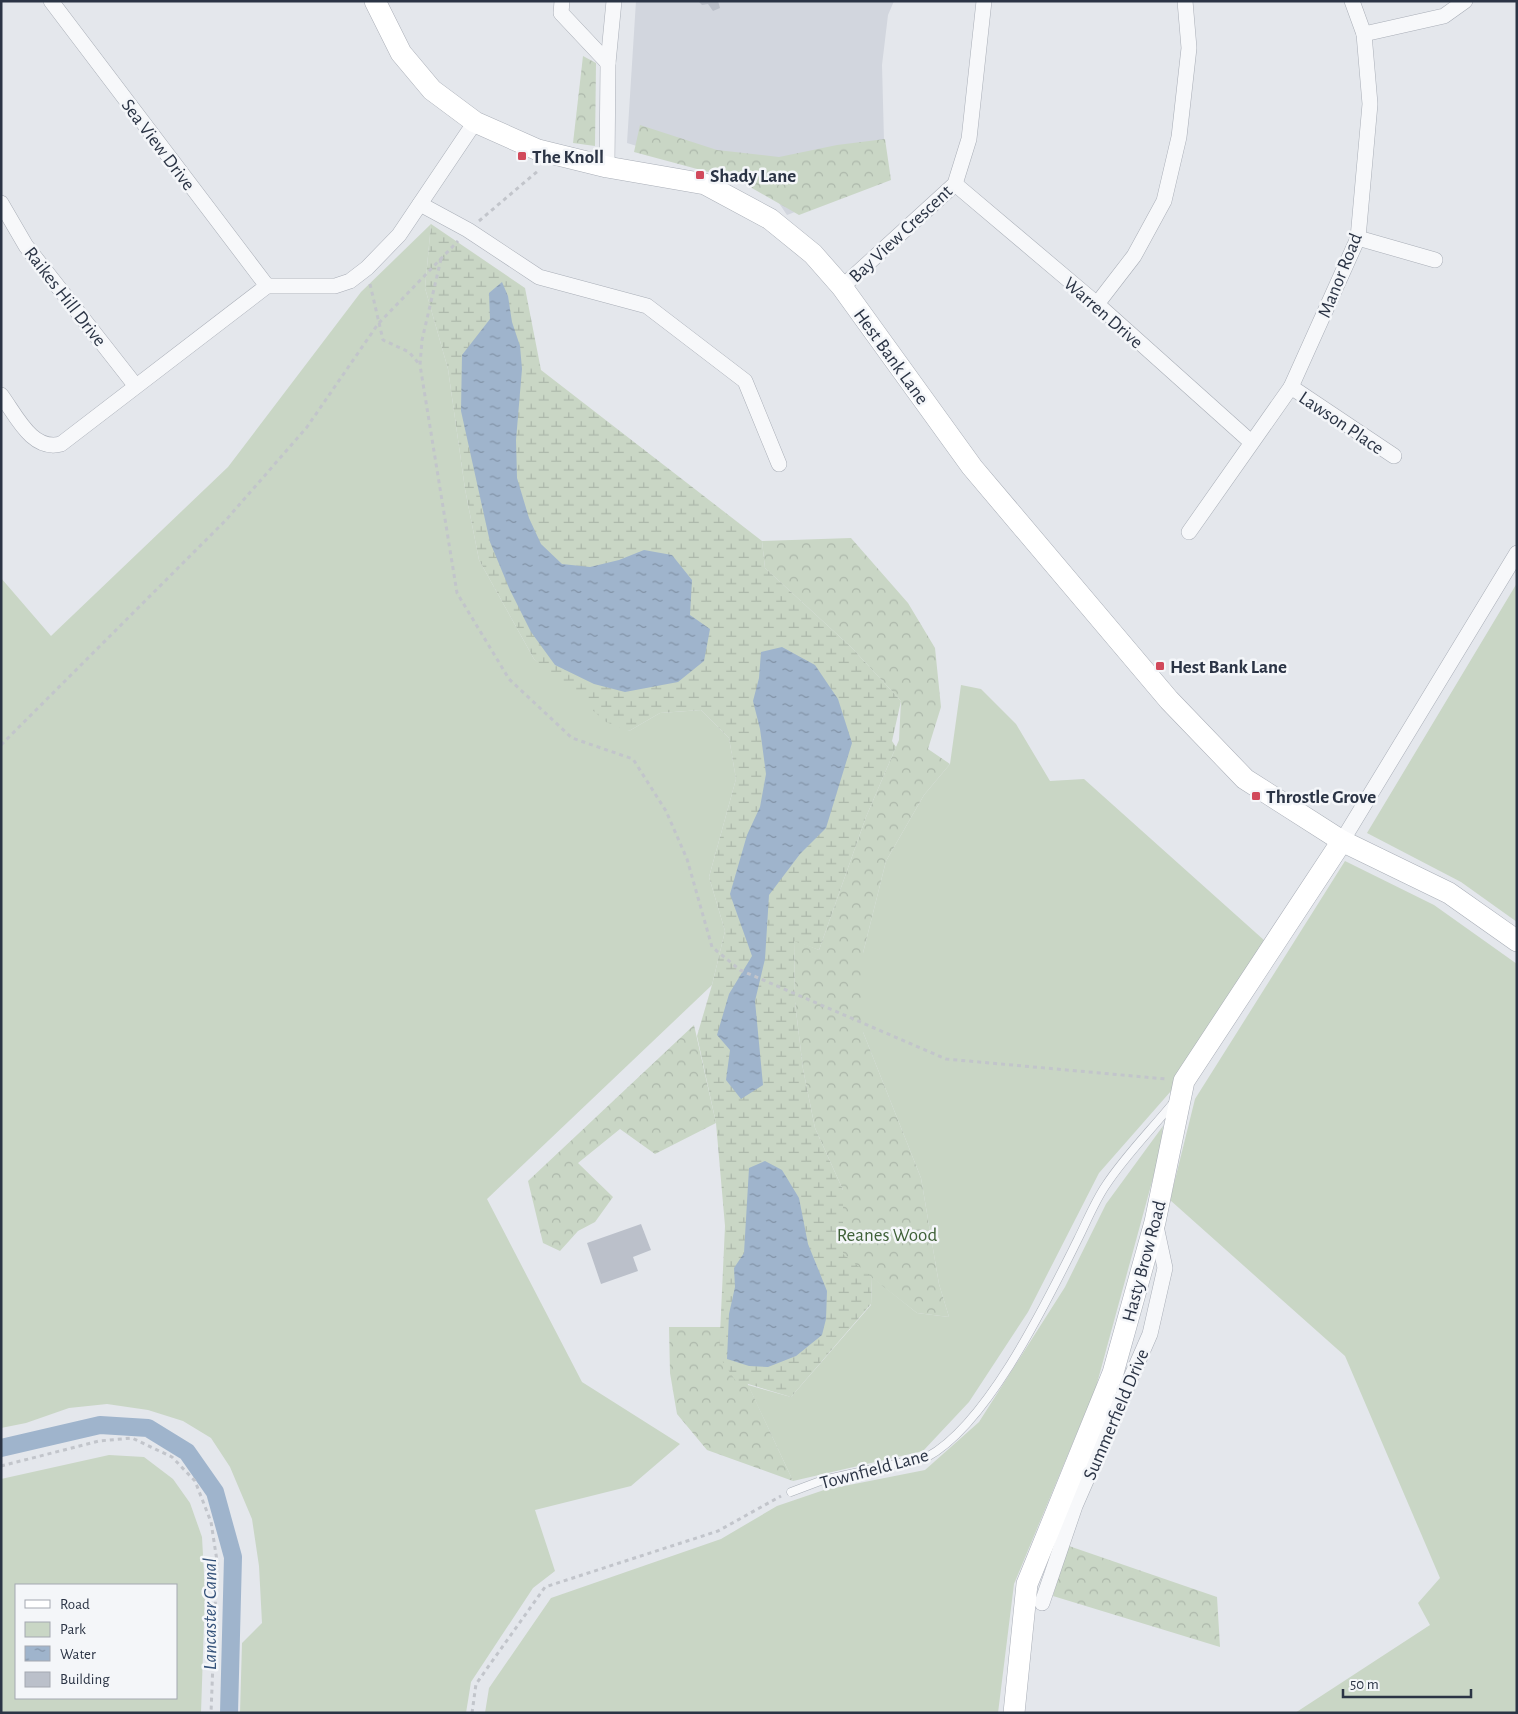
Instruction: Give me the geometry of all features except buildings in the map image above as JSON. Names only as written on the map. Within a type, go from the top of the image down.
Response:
[{"type":"street","name":"Sea View Drive","points":[[52,1],[266,286]]},
{"type":"street","name":"Hest Bank Lane","points":[[375,1],[401,53],[432,90],[475,122],[538,150],[607,167],[705,184],[770,219],[813,254],[842,287],[972,467],[1169,700],[1245,779],[1342,841],[1448,893],[1517,941]]},
{"type":"street","points":[[562,1],[561,12],[608,63]]},
{"type":"street","points":[[607,167],[608,63],[614,1]]},
{"type":"street","name":"Bay View Crescent","points":[[842,287],[955,184],[969,139],[984,1]]},
{"type":"street","points":[[1097,304],[1134,256],[1164,201],[1180,137],[1188,58],[1185,1]]},
{"type":"street","name":"Manor Road","points":[[1189,532],[1291,387],[1358,238],[1370,104],[1364,34],[1352,1]]},
{"type":"street","points":[[1364,34],[1444,16],[1465,1]]},
{"type":"street","points":[[1,395],[30,434],[40,443],[51,447],[61,444],[135,385],[266,286],[335,286],[350,281],[368,268],[399,235],[475,122]]},
{"type":"street","name":"Warren Drive","points":[[955,184],[1097,304],[1251,442]]},
{"type":"street","name":"Raikes Hill Drive","points":[[1,203],[26,246],[135,385]]},
{"type":"street","points":[[420,204],[468,230],[539,277],[647,306],[745,381],[779,464]]},
{"type":"street","points":[[1358,238],[1435,260]]},
{"type":"street","name":"Lawson Place","points":[[1291,387],[1394,456]]},
{"type":"street","points":[[1342,841],[1517,553]]},
{"type":"street","name":"Hasty Brow Road","points":[[1014,1713],[1027,1584],[1113,1374],[1155,1222],[1182,1088],[1342,841]]},
{"type":"street","name":"Summerfield Drive","points":[[1042,1603],[1076,1506],[1150,1334],[1165,1268],[1155,1222]]},
{"type":"lane","name":"Townfield Lane","points":[[791,1492],[823,1480],[927,1457],[940,1450],[957,1435],[1013,1359],[1053,1288],[1105,1185],[1182,1088]]},
{"type":"path","points":[[1,745],[226,520],[307,427],[378,324],[468,230],[557,155]]},
{"type":"path","points":[[441,260],[422,340],[420,365],[458,593],[509,679],[572,738],[632,759],[666,811],[687,860],[712,947],[740,970],[946,1059],[1182,1088]]},
{"type":"path","points":[[368,268],[378,324],[383,340],[409,352],[420,365]]},
{"type":"path","points":[[1,1466],[99,1441],[132,1438],[172,1457],[195,1480],[211,1522],[217,1560],[211,1713]]},
{"type":"path","points":[[472,1713],[476,1684],[545,1587],[718,1531],[776,1498],[791,1492]]},
{"type":"shaded area","points":[[636,1],[894,1],[888,15],[882,65],[885,178],[787,215],[770,190],[755,182],[627,143]]},
{"type":"green space","points":[[583,56],[596,63],[595,146],[573,143]]},
{"type":"green space","points":[[640,125],[717,150],[779,157],[837,145],[885,139],[891,180],[799,215],[738,180],[634,152]]},
{"type":"green space","points":[[431,224],[425,288],[448,369],[465,489],[479,560],[534,659],[629,731],[660,713],[701,710],[729,738],[736,779],[709,877],[725,931],[712,985],[487,1199],[582,1382],[680,1444],[631,1486],[535,1510],[555,1571],[533,1588],[471,1682],[466,1713],[240,1713],[242,1643],[262,1623],[259,1566],[252,1519],[230,1467],[211,1438],[183,1421],[148,1410],[107,1404],[69,1408],[26,1423],[1,1428],[1,578],[51,636],[228,467],[361,292]]},
{"type":"green space","points":[[431,224],[525,288],[541,370],[762,541],[765,568],[852,648],[901,701],[892,741],[896,747],[866,817],[819,950],[794,941],[795,1002],[803,1069],[815,1128],[843,1190],[843,1254],[872,1277],[871,1304],[791,1397],[735,1380],[719,1356],[725,1226],[716,1123],[697,1036],[725,931],[709,877],[736,779],[729,738],[701,710],[660,713],[629,731],[606,722],[534,659],[479,560],[465,489],[448,369],[425,288]]},
{"type":"green space","name":"Reanes Wood","points":[[851,538],[908,603],[935,648],[941,707],[928,749],[950,764],[924,795],[886,861],[863,953],[863,1032],[921,1178],[939,1284],[949,1317],[917,1313],[843,1255],[843,1190],[815,1128],[803,1069],[795,1002],[794,940],[819,950],[866,817],[899,740],[901,701],[852,648],[765,568],[762,541]]},
{"type":"green space","points":[[1517,583],[1517,922],[1461,882],[1367,833]]},
{"type":"green space","points":[[961,685],[981,689],[1016,724],[1050,781],[1084,779],[1265,941],[1171,1091],[1099,1173],[1028,1312],[969,1402],[923,1451],[793,1481],[748,1385],[791,1397],[871,1305],[872,1277],[917,1313],[949,1317],[939,1284],[921,1178],[863,1032],[863,953],[886,861],[924,795],[950,764]]},
{"type":"green space","points":[[1345,861],[1434,905],[1517,964],[1517,1713],[1295,1713],[1430,1625],[1418,1603],[1440,1578],[1345,1356],[1170,1200],[1195,1099]]},
{"type":"green space","points":[[694,1025],[716,1123],[655,1154],[620,1129],[578,1163],[613,1197],[595,1222],[578,1231],[560,1251],[543,1243],[528,1181]]},
{"type":"green space","points":[[1163,1126],[1159,1156],[1096,1387],[1014,1584],[998,1713],[485,1713],[489,1688],[551,1598],[721,1539],[777,1506],[824,1490],[925,1470],[979,1422],[1065,1287],[1106,1204]]},
{"type":"green space","points":[[669,1327],[733,1327],[737,1361],[793,1481],[707,1450],[677,1414],[670,1373]]},
{"type":"green space","points":[[109,1455],[144,1457],[173,1479],[190,1503],[202,1537],[205,1592],[201,1713],[1,1713],[1,1479]]},
{"type":"green space","points":[[1066,1545],[1217,1597],[1220,1647],[1053,1596]]},
{"type":"water","points":[[502,282],[508,296],[512,322],[520,346],[522,369],[516,440],[517,478],[529,518],[541,544],[562,564],[590,567],[619,560],[644,550],[672,555],[692,580],[690,615],[710,629],[704,661],[678,682],[625,692],[594,684],[555,665],[531,632],[509,588],[490,542],[461,411],[462,355],[490,319],[489,293]]},
{"type":"water","points":[[782,647],[815,665],[838,699],[852,743],[826,828],[800,854],[769,895],[765,959],[755,1001],[763,1085],[741,1099],[726,1080],[730,1050],[717,1035],[729,994],[752,956],[730,894],[747,835],[760,807],[766,774],[760,729],[753,701],[759,678],[761,652]]},
{"type":"water","points":[[765,1161],[782,1170],[799,1198],[808,1244],[827,1291],[826,1319],[822,1335],[796,1356],[768,1367],[749,1366],[727,1359],[729,1314],[735,1287],[734,1268],[744,1253],[749,1168]]},
{"type":"waterway","name":"Lancaster Canal","points":[[1,1448],[100,1425],[148,1428],[187,1452],[215,1492],[233,1557],[229,1713]]},
{"type":"place","name":"The Knoll","points":[[522,156]]},
{"type":"place","name":"Shady Lane","points":[[700,175]]},
{"type":"place","name":"Hest Bank Lane","points":[[1160,666]]},
{"type":"place","name":"Throstle Grove","points":[[1256,796]]}]
